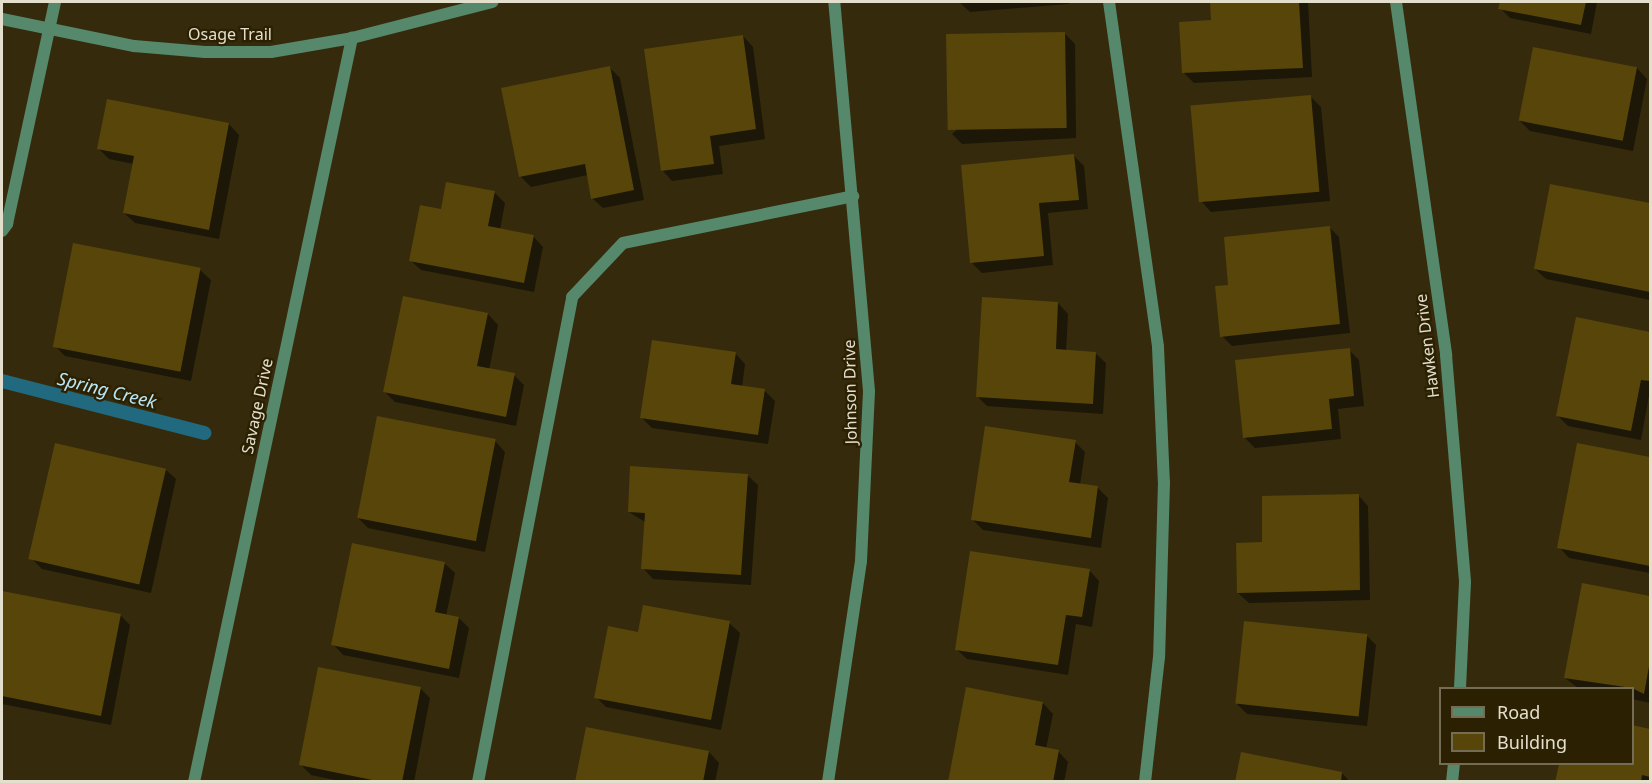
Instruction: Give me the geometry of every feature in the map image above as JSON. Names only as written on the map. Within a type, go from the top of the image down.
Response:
[{"type":"street","points":[[2,231],[8,224],[55,2]]},
{"type":"street","name":"Osage Trail","points":[[2,19],[134,46],[205,52],[271,52],[352,38],[492,2]]},
{"type":"street","name":"Johnson Drive","points":[[828,782],[861,561],[867,475],[869,391],[834,2]]},
{"type":"street","points":[[1109,2],[1159,370],[1164,482],[1159,657],[1145,782]]},
{"type":"street","name":"Hawken Drive","points":[[1396,2],[1446,355],[1465,582],[1460,687]]},
{"type":"street","name":"Savage Drive","points":[[194,782],[352,38]]},
{"type":"street","points":[[478,782],[572,297],[623,243],[853,196]]},
{"type":"street","points":[[1452,782],[1454,765]]},
{"type":"building","points":[[1210,2],[1299,2],[1303,68],[1182,73],[1179,22],[1211,20]]},
{"type":"building","points":[[1500,2],[1586,2],[1581,25],[1498,9]]},
{"type":"building","points":[[1065,32],[1067,128],[948,130],[946,34]]},
{"type":"building","points":[[743,35],[756,129],[710,136],[714,164],[661,171],[644,49]]},
{"type":"building","points":[[1533,47],[1637,67],[1623,141],[1519,121]]},
{"type":"building","points":[[610,66],[634,190],[591,199],[585,164],[519,177],[501,88]]},
{"type":"building","points":[[1311,95],[1319,192],[1199,202],[1190,106]]},
{"type":"building","points":[[107,99],[229,123],[209,230],[123,213],[134,156],[97,149]]},
{"type":"building","points":[[1074,154],[1079,200],[1039,203],[1044,256],[970,263],[961,165]]},
{"type":"building","points":[[446,182],[495,191],[488,226],[534,235],[524,283],[409,261],[420,205],[441,209]]},
{"type":"building","points":[[1550,184],[1650,203],[1650,292],[1534,269]]},
{"type":"building","points":[[1330,226],[1340,324],[1220,337],[1215,286],[1228,285],[1224,237]]},
{"type":"building","points":[[73,243],[201,268],[180,372],[53,347]]},
{"type":"building","points":[[403,296],[488,313],[477,366],[515,373],[506,417],[383,392]]},
{"type":"building","points":[[982,297],[1058,302],[1056,349],[1096,352],[1093,404],[976,397]]},
{"type":"building","points":[[1576,317],[1650,332],[1650,381],[1641,380],[1631,431],[1556,416]]},
{"type":"building","points":[[652,340],[736,352],[731,384],[765,389],[758,435],[640,418]]},
{"type":"building","points":[[1350,348],[1354,396],[1329,399],[1332,429],[1243,438],[1235,360]]},
{"type":"building","points":[[377,416],[496,439],[476,541],[357,518]]},
{"type":"building","points":[[985,426],[1076,440],[1069,482],[1098,486],[1091,538],[971,520]]},
{"type":"building","points":[[55,443],[166,469],[139,585],[28,559]]},
{"type":"building","points":[[1577,443],[1650,457],[1650,566],[1557,548]]},
{"type":"building","points":[[630,466],[748,474],[741,575],[641,569],[645,513],[628,512]]},
{"type":"building","points":[[1359,494],[1360,590],[1237,593],[1236,543],[1262,542],[1262,496]]},
{"type":"building","points":[[352,543],[445,562],[435,612],[459,617],[449,669],[331,645]]},
{"type":"building","points":[[970,551],[1090,569],[1082,617],[1066,615],[1058,665],[955,650]]},
{"type":"building","points":[[1582,583],[1650,596],[1650,661],[1644,694],[1634,687],[1564,678]]},
{"type":"building","points":[[2,591],[121,614],[101,716],[2,696]]},
{"type":"building","points":[[643,605],[730,621],[711,720],[594,698],[608,626],[638,632]]},
{"type":"building","points":[[1244,621],[1367,634],[1359,717],[1235,704]]},
{"type":"building","points":[[318,667],[421,687],[402,782],[382,782],[299,765]]},
{"type":"building","points":[[966,687],[1043,702],[1035,745],[1059,750],[1053,782],[948,782]]},
{"type":"building","points":[[1634,725],[1650,729],[1650,777],[1642,775],[1641,782],[1555,782],[1559,765],[1634,765]]},
{"type":"building","points":[[586,727],[709,751],[703,782],[575,782]]},
{"type":"building","points":[[1241,752],[1342,772],[1341,782],[1235,782]]},
{"type":"waterway","name":"Spring Creek","points":[[2,381],[204,433]]}]
